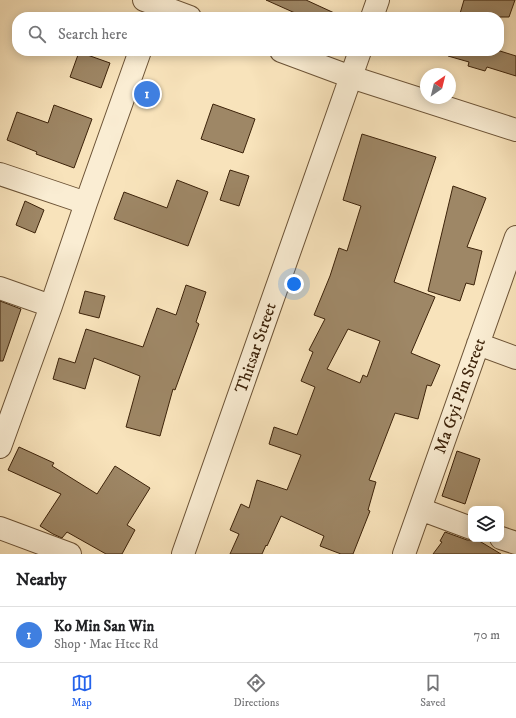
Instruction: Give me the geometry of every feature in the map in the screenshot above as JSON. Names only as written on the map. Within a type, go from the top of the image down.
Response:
[{"type":"street","points":[[374,12],[378,0]]},
{"type":"street","points":[[153,5],[175,12]]},
{"type":"street","points":[[0,447],[6,409],[51,306],[138,56]]},
{"type":"street","points":[[294,56],[351,77],[516,130]]},
{"type":"street","name":"Thitsar Street","points":[[183,554],[358,56]]},
{"type":"street","points":[[0,174],[86,203]]},
{"type":"street","name":"Ma Gyi Pin Street","points":[[404,554],[516,237]]},
{"type":"street","points":[[0,288],[51,306]]},
{"type":"street","points":[[478,344],[516,358]]},
{"type":"street","points":[[420,510],[468,527]]},
{"type":"street","points":[[0,528],[70,554]]},
{"type":"street","points":[[504,539],[516,543]]},
{"type":"building","points":[[266,0],[306,0],[332,12],[293,12]]},
{"type":"building","points":[[464,0],[515,0],[509,17],[504,17],[504,12],[460,12]]},
{"type":"building","points":[[504,52],[516,56],[516,76],[487,67],[485,71],[468,66],[469,62],[448,56],[504,56]]},
{"type":"building","points":[[78,56],[90,56],[110,63],[101,88],[70,77]]},
{"type":"building","points":[[213,104],[255,119],[243,153],[201,139]]},
{"type":"building","points":[[54,105],[92,119],[74,168],[36,154],[37,152],[7,140],[17,112],[48,123]]},
{"type":"building","points":[[362,134],[436,157],[394,282],[435,297],[411,353],[440,365],[431,386],[427,385],[418,419],[395,413],[369,480],[376,482],[368,510],[370,511],[353,554],[341,554],[320,546],[324,536],[281,516],[262,554],[230,554],[239,534],[230,530],[241,504],[249,508],[257,480],[287,490],[301,455],[269,444],[274,427],[297,435],[315,387],[301,381],[313,352],[309,350],[325,319],[314,315],[330,276],[339,248],[347,251],[361,206],[343,200]],"holes":[[[348,329],[380,341],[367,377],[363,375],[360,383],[327,369]]]},
{"type":"building","points":[[230,170],[249,176],[239,206],[220,200]]},
{"type":"building","points":[[177,180],[208,192],[188,246],[114,219],[124,192],[167,208]]},
{"type":"building","points":[[453,186],[486,198],[467,247],[482,251],[474,285],[466,283],[460,301],[428,291]]},
{"type":"building","points":[[25,201],[44,210],[35,233],[16,225]]},
{"type":"building","points":[[186,285],[206,292],[196,322],[199,324],[175,390],[173,389],[160,436],[126,427],[140,376],[94,358],[85,389],[53,379],[59,358],[75,363],[86,329],[143,347],[157,308],[176,315]]},
{"type":"building","points":[[85,291],[105,296],[99,318],[79,313]]},
{"type":"building","points":[[0,301],[21,309],[3,361],[0,361]]},
{"type":"building","points":[[19,447],[54,463],[52,466],[97,494],[115,466],[150,488],[127,525],[135,530],[122,554],[106,554],[67,532],[62,538],[40,526],[61,494],[8,470]]},
{"type":"building","points":[[457,451],[480,459],[465,504],[442,496]]},
{"type":"building","points":[[445,532],[468,540],[468,542],[481,542],[501,554],[433,554],[442,542],[440,541]]},
{"type":"place","name":"Ko Min San Win","points":[[147,94]]}]
